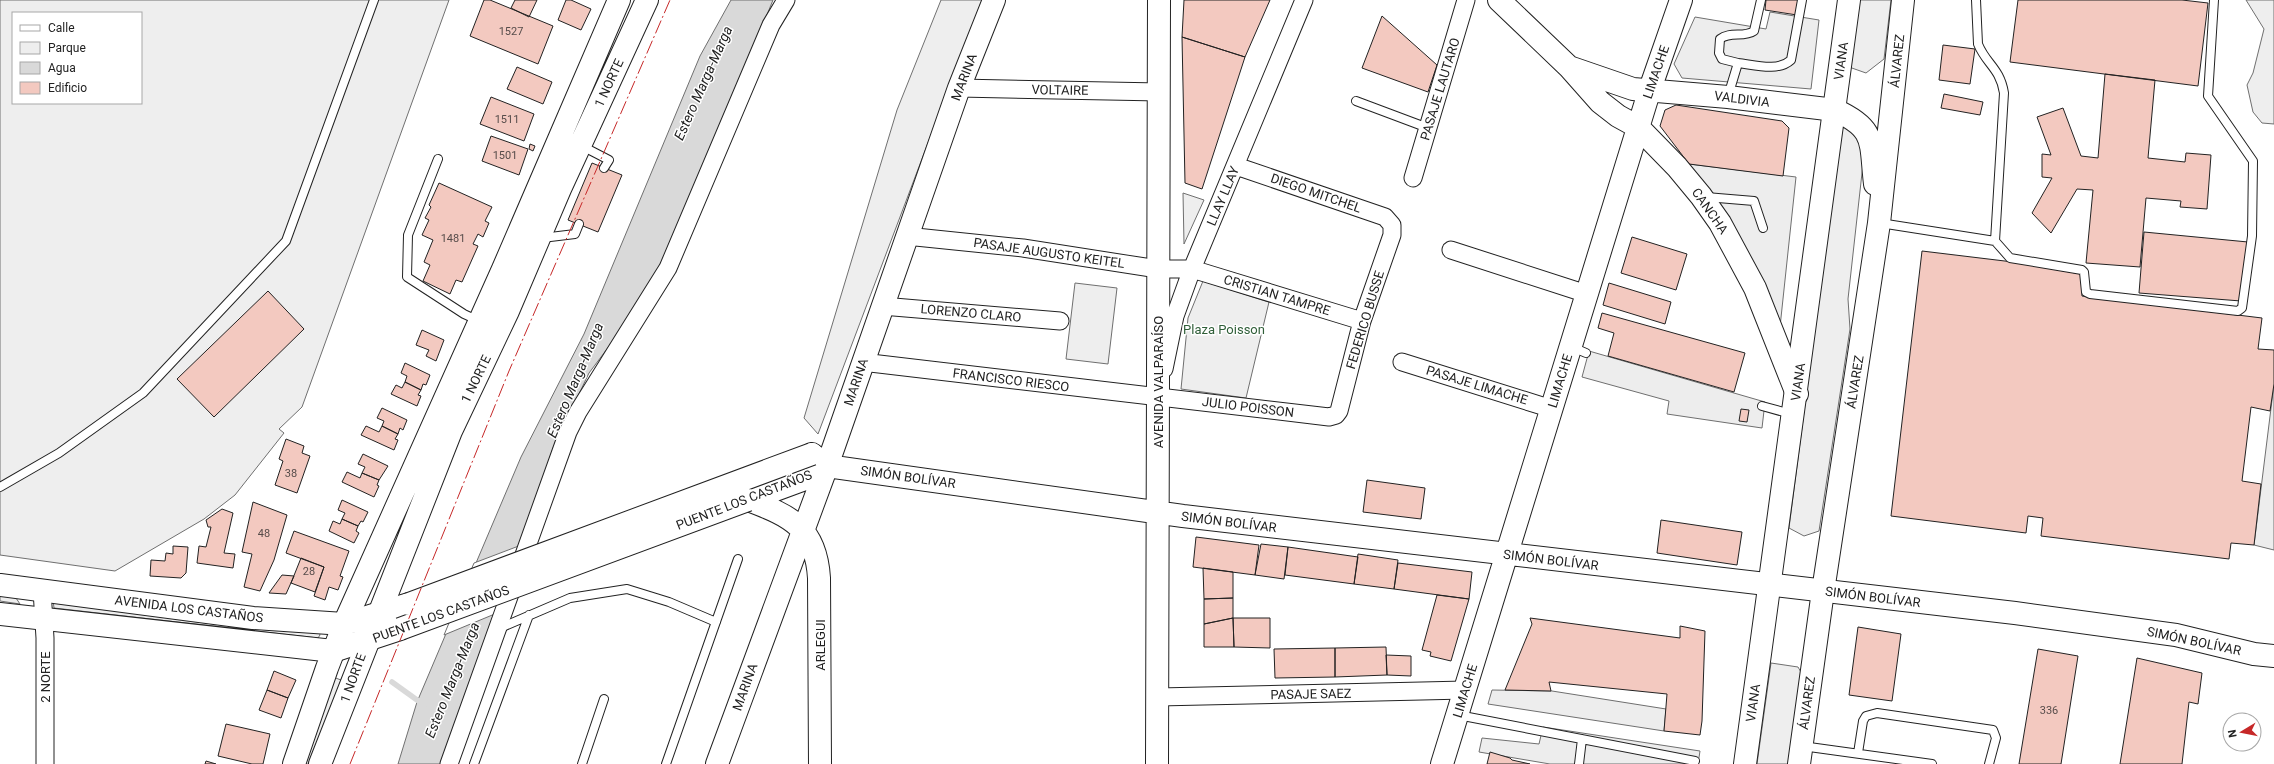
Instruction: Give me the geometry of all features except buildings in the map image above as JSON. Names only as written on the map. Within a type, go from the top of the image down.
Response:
[{"type":"main road","name":"1 NORTE","points":[[294,764],[333,651],[344,624],[479,321],[619,0]]},
{"type":"main road","name":"1 NORTE","points":[[320,764],[451,432],[508,311],[580,145],[647,0]]},
{"type":"main road","name":"MARINA","points":[[716,764],[796,524],[820,460],[862,362],[959,88],[994,0]]},
{"type":"main road","name":"AVENIDA VALPARAÍSO","points":[[1158,764],[1159,0]]},
{"type":"main road","name":"CANCHA","points":[[1499,0],[1569,67],[1600,102],[1618,116],[1638,127],[1677,167],[1701,196],[1732,242],[1755,288],[1795,404]]},
{"type":"main road","name":"LIMACHE","points":[[1442,764],[1552,409],[1578,350],[1587,294],[1650,89],[1681,0]]},
{"type":"main road","name":"VIANA","points":[[1745,764],[1849,0]]},
{"type":"main road","name":"ÁLVAREZ","points":[[1800,755],[1822,591],[1879,223],[1903,0]]},
{"type":"main road","name":"CANCHA","points":[[1569,67],[1627,87],[1650,89]]},
{"type":"main road","name":"VALDIVIA","points":[[1650,89],[1835,110],[1857,121],[1869,134],[1879,223]]},
{"type":"main road","name":"SIMÓN BOLÍVAR","points":[[820,460],[1159,513],[1507,555],[2015,613],[2168,634],[2254,654],[2274,656]]},
{"type":"main road","name":"PUENTE LOS CASTAÑOS","points":[[378,614],[820,460]]},
{"type":"main road","name":"PUENTE LOS CASTAÑOS","points":[[367,642],[805,479],[820,460]]},
{"type":"main road","points":[[748,500],[796,524]]},
{"type":"main road","name":"ARLEGUI","points":[[796,524],[815,550],[820,578],[820,764]]},
{"type":"main road","name":"AVENIDA LOS CASTAÑOS","points":[[0,585],[253,618],[344,624],[378,614]]},
{"type":"main road","name":"AVENIDA LOS CASTAÑOS","points":[[0,614],[44,621],[333,651],[367,642]]},
{"type":"street","points":[[449,764],[500,628],[568,432],[578,412],[668,268],[771,25],[786,0]]},
{"type":"street","name":"LLAY LLAY","points":[[1159,396],[1175,316],[1192,269],[1304,0]]},
{"type":"street","name":"PASAJE LAUTARO","points":[[1413,178],[1466,0]]},
{"type":"street","name":"VOLTAIRE","points":[[959,88],[1160,92]]},
{"type":"street","name":"DIEGO MITCHEL","points":[[1236,166],[1385,217],[1392,225]]},
{"type":"street","name":"FEDERICO BUSSE","points":[[1336,415],[1339,411],[1362,321],[1392,235],[1392,225]]},
{"type":"street","name":"PASAJE AUGUSTO KEITEL","points":[[906,236],[1023,248],[1158,269],[1192,269]]},
{"type":"street","points":[[1451,250],[1587,294]]},
{"type":"street","name":"CRISTIAN TAMPRE","points":[[1192,269],[1362,321]]},
{"type":"street","name":"LORENZO CLARO","points":[[882,306],[1060,321]]},
{"type":"street","name":"FRANCISCO RIESCO","points":[[862,362],[1159,396]]},
{"type":"street","name":"PASAJE LIMACHE","points":[[1402,362],[1552,409]]},
{"type":"street","name":"JULIO POISSON","points":[[1159,396],[1329,417],[1336,415]]},
{"type":"street","name":"2 NORTE","points":[[42,590],[44,621],[45,764]]},
{"type":"street","name":"PASAJE SAEZ","points":[[1158,697],[1465,690]]},
{"type":"lane","points":[[0,487],[58,453],[143,394],[286,242],[374,0]]},
{"type":"lane","points":[[1761,0],[1754,30],[1751,33],[1724,36],[1720,39],[1718,53],[1722,59],[1738,63],[1778,67],[1791,60],[1802,0]]},
{"type":"lane","points":[[1976,0],[1978,44],[1999,74],[2004,93],[1995,241]]},
{"type":"lane","points":[[1879,223],[1995,241],[2010,258],[2082,270],[2084,272],[2086,292],[2090,294],[2238,311],[2242,308],[2252,236],[2253,161],[2208,96],[2214,0]]},
{"type":"lane","points":[[1728,97],[1738,63]]},
{"type":"lane","points":[[1356,101],[1428,128]]},
{"type":"lane","points":[[580,145],[609,160],[604,168]]},
{"type":"lane","points":[[438,159],[408,235],[406,277],[464,314],[479,321]]},
{"type":"lane","points":[[1701,196],[1754,201],[1763,228]]},
{"type":"lane","points":[[539,238],[575,234],[579,224]]},
{"type":"lane","points":[[1762,406],[1795,404]]},
{"type":"lane","points":[[666,764],[738,559]]},
{"type":"lane","points":[[500,628],[570,598],[627,589],[669,602],[716,622]]},
{"type":"lane","points":[[474,764],[529,615]]},
{"type":"lane","points":[[582,764],[604,699]]},
{"type":"lane","points":[[1858,753],[1863,721],[1866,716],[1877,713],[1993,730],[1996,738],[1990,764]]},
{"type":"lane","points":[[1458,715],[1695,761]]},
{"type":"lane","points":[[1579,764],[1582,739]]},
{"type":"lane","points":[[1800,755],[1858,753],[1932,764]]},
{"type":"green space","points":[[0,0],[449,0],[302,407],[279,429],[284,433],[235,495],[204,519],[115,571],[0,555]]},
{"type":"green space","points":[[941,0],[982,0],[818,434],[804,418],[897,110]]},
{"type":"green space","points":[[1857,0],[1891,0],[1884,59],[1866,73],[1849,67]]},
{"type":"green space","points":[[2246,0],[2274,0],[2274,124],[2262,123],[2253,112],[2247,85],[2253,73],[2264,29]]},
{"type":"green space","points":[[1841,125],[1866,137],[1848,299],[1850,329],[1819,531],[1804,536],[1789,528]]},
{"type":"green space","points":[[1183,193],[1204,200],[1184,244]]},
{"type":"green space","name":"Plaza Poisson","points":[[1203,281],[1269,302],[1246,398],[1181,389],[1188,318]]},
{"type":"green space","points":[[1075,283],[1117,288],[1108,364],[1066,359]]},
{"type":"green space","points":[[0,593],[14,595],[20,604],[0,601]]},
{"type":"green space","points":[[53,600],[319,631],[320,635],[318,638],[54,608]]},
{"type":"green space","points":[[1771,663],[1798,667],[1805,679],[1793,764],[1757,764]]},
{"type":"green space","points":[[333,677],[341,680],[313,764],[305,764]]},
{"type":"shaded area","points":[[1770,12],[1819,20],[1811,89],[1682,78],[1674,64],[1695,17],[1766,29]]},
{"type":"shaded area","points":[[1689,164],[1796,177],[1780,327],[1711,196]]},
{"type":"shaded area","points":[[1589,351],[1765,402],[1762,428],[1667,414],[1669,401],[1582,377]]},
{"type":"shaded area","points":[[2274,384],[2274,550],[2254,545]]},
{"type":"shaded area","points":[[1492,690],[1552,691],[1666,709],[1664,731],[1488,704]]},
{"type":"shaded area","points":[[1543,727],[1700,751],[1698,764],[1550,764],[1479,752],[1482,738],[1539,744]]},
{"type":"water","name":"Estero Marga-Marga","points":[[731,0],[773,0],[658,281],[589,373],[553,448],[491,638],[444,764],[398,764],[417,702],[521,457],[584,334],[700,56]]},
{"type":"pier","points":[[524,544],[502,611],[444,635],[474,563]]},
{"type":"waterway","points":[[392,682],[424,705]]},
{"type":"power","points":[[350,764],[509,371],[670,0]]}]
